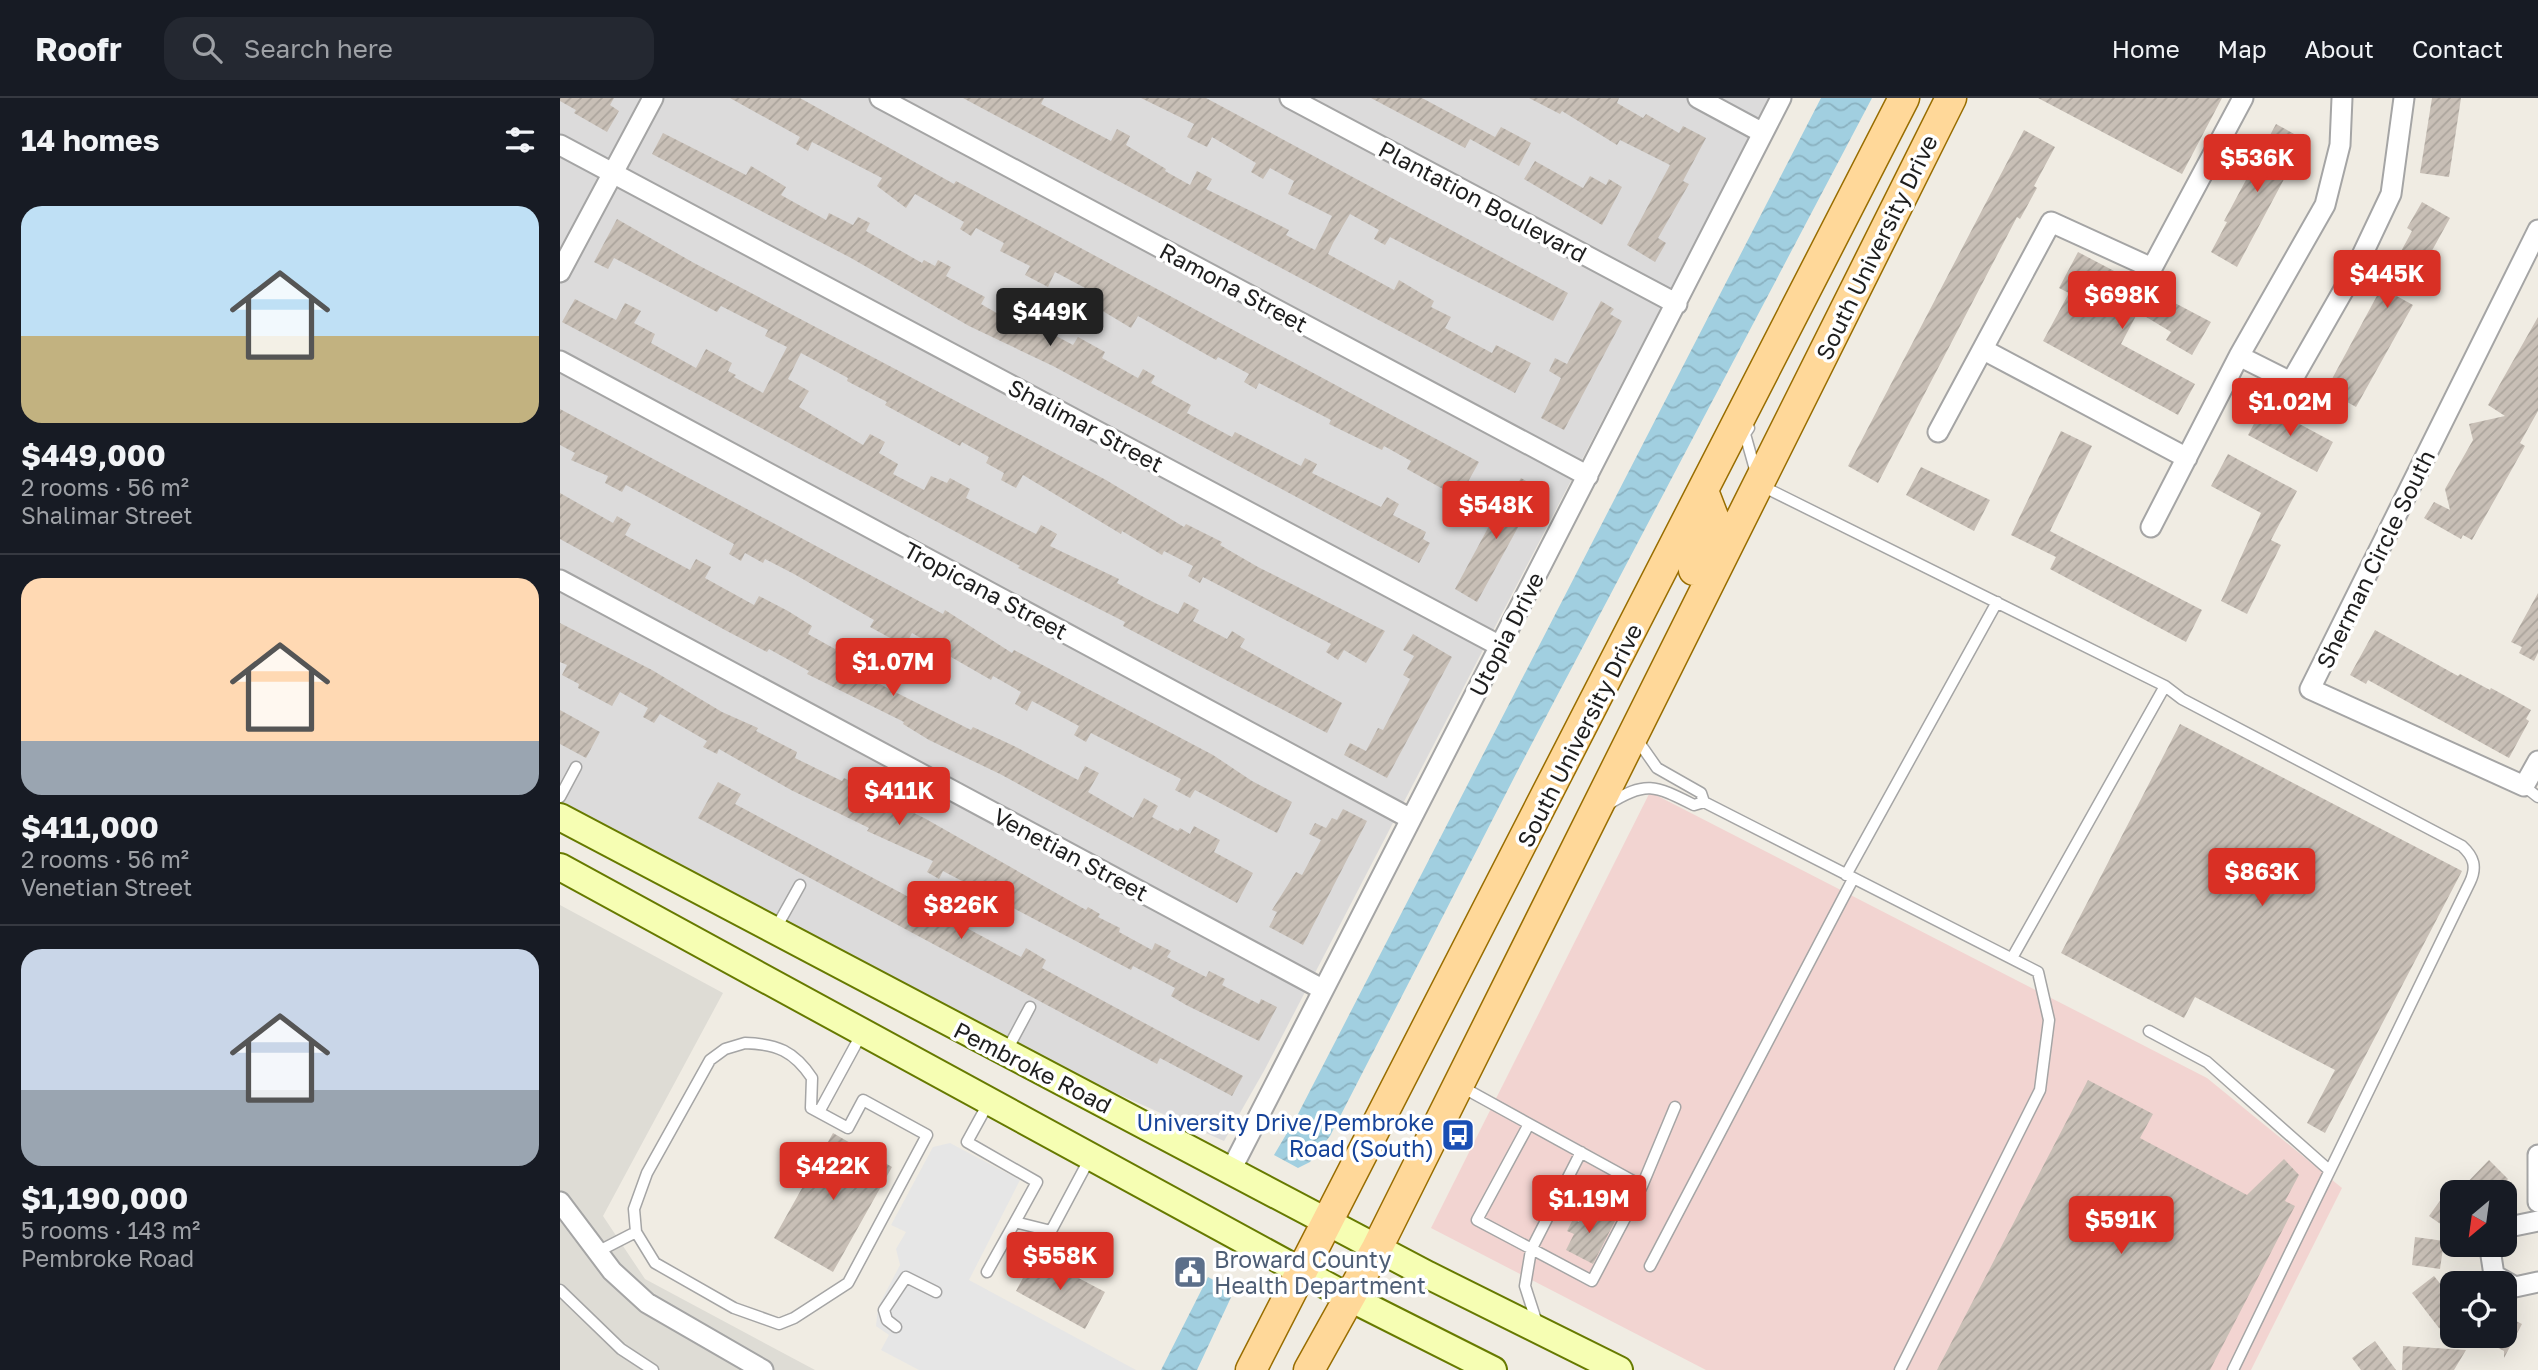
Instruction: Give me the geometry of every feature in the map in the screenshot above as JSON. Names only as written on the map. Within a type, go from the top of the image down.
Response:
[{"type":"main road","name":"South University Drive","points":[[1251,1370],[1301,1271],[1330,1222],[1904,98]]},
{"type":"main road","name":"South University Drive","points":[[1309,1370],[1377,1248],[1951,98]]},
{"type":"main road","points":[[1620,762],[1621,734],[1715,524],[1703,491]]},
{"type":"main road","name":"Pembroke Road","points":[[560,817],[1377,1248],[1619,1370]]},
{"type":"main road","points":[[560,867],[1348,1297],[1493,1370]]},
{"type":"street","points":[[560,272],[653,98]]},
{"type":"street","name":"Ramona Street","points":[[880,98],[1588,475]]},
{"type":"street","name":"Plantation Boulevard","points":[[1290,98],[1676,304]]},
{"type":"street","points":[[1698,98],[1763,132]]},
{"type":"street","name":"Utopia Drive","points":[[1231,1170],[1781,98]]},
{"type":"street","points":[[1938,432],[2051,222],[2152,268],[2243,98]]},
{"type":"street","points":[[2151,527],[2239,356],[2325,205],[2340,145],[2342,98]]},
{"type":"street","points":[[2239,356],[2291,382],[2355,270],[2391,194],[2404,98]]},
{"type":"street","name":"Shalimar Street","points":[[560,145],[1500,646]]},
{"type":"street","name":"Sherman Circle South","points":[[2538,230],[2310,689],[2531,792],[2538,761]]},
{"type":"street","points":[[1984,350],[2187,458]]},
{"type":"street","name":"Tropicana Street","points":[[560,361],[1412,819]]},
{"type":"street","name":"Venetian Street","points":[[560,580],[1322,989]]},
{"type":"street","points":[[2538,1155],[2538,1202]]},
{"type":"street","points":[[560,1202],[597,1252],[647,1303],[763,1370]]},
{"type":"street","points":[[2517,1225],[2538,1221]]},
{"type":"street","points":[[2491,1257],[2494,1275],[2515,1287],[2538,1282]]},
{"type":"lane","points":[[1833,263],[1861,182]]},
{"type":"lane","points":[[1752,422],[1745,434],[1758,484],[2165,686],[2182,699],[2462,846],[2474,862],[2475,872],[2233,1370]]},
{"type":"lane","points":[[1650,1266],[1849,877],[1997,602]]},
{"type":"lane","points":[[2012,958],[2165,686]]},
{"type":"lane","points":[[1635,732],[1648,760],[1666,774],[1702,793],[1704,802]]},
{"type":"lane","points":[[560,797],[576,767]]},
{"type":"lane","points":[[1595,812],[1630,791],[1650,786],[1660,788],[1694,805],[1704,802],[2038,972],[2049,1020],[2040,1090],[1900,1370]]},
{"type":"lane","points":[[774,932],[800,886]]},
{"type":"lane","points":[[1006,1053],[1030,1007]]},
{"type":"lane","points":[[2149,1031],[2207,1062],[2329,1170]]},
{"type":"lane","points":[[820,1112],[862,1032]]},
{"type":"lane","points":[[745,1043],[770,1044],[789,1051],[812,1078],[811,1108],[848,1128],[863,1100],[928,1135],[848,1283],[779,1324],[763,1321],[734,1308],[655,1263],[636,1232],[634,1209],[647,1173],[710,1060],[726,1049],[745,1043]]},
{"type":"lane","points":[[1459,1085],[1642,1186]]},
{"type":"lane","points":[[988,1272],[1037,1182],[967,1142],[989,1101]]},
{"type":"lane","points":[[1529,1124],[1477,1220],[1592,1281],[1642,1186],[1675,1107]]},
{"type":"lane","points":[[1540,1330],[1525,1286],[1531,1250],[1581,1152]]},
{"type":"lane","points":[[1015,1222],[1051,1231],[1091,1156]]},
{"type":"lane","points":[[597,1252],[636,1232]]},
{"type":"lane","points":[[896,1327],[887,1320],[884,1310],[906,1277],[936,1292]]},
{"type":"lane","points":[[560,1290],[621,1349],[653,1370]]},
{"type":"shaded area","points":[[560,98],[1770,98],[1265,1069],[1224,1141],[973,1030],[560,804]]},
{"type":"shaded area","points":[[1650,792],[2207,1078],[2342,1188],[2251,1370],[1706,1370],[1431,1228]]},
{"type":"shaded area","points":[[560,905],[723,993],[603,1216],[645,1279],[815,1370],[560,1370]]},
{"type":"shaded area","points":[[950,1143],[1020,1180],[969,1280],[1136,1370],[919,1370],[881,1350],[889,1335],[876,1326],[878,1307],[900,1265],[896,1249],[906,1232],[891,1225],[933,1147]]},
{"type":"water","points":[[1821,98],[1872,98],[1518,770],[1330,1136],[1310,1162],[1298,1168],[1274,1155],[1297,1116]]},
{"type":"water","points":[[1208,1277],[1234,1291],[1197,1370],[1161,1370]]},
{"type":"building","points":[[560,98],[614,98],[610,105],[619,111],[607,132],[574,113],[576,110],[560,101]]},
{"type":"building","points":[[730,98],[800,98],[954,184],[956,181],[1479,462],[1459,498],[1407,469],[1411,461],[1384,446],[1382,450],[1329,424],[1331,420],[1259,383],[1256,389],[1244,382],[1249,374],[1218,357],[1216,360],[1138,316],[1131,328],[1083,296],[1087,289],[1055,272],[1048,287],[1025,275],[1030,266],[1000,251],[1004,243],[976,228],[971,236],[960,229],[964,222],[915,194],[906,208],[877,186],[882,178],[812,142],[808,151],[796,144],[800,137]]},
{"type":"building","points":[[963,98],[1044,98],[1041,104],[1111,141],[1117,129],[1130,136],[1126,145],[1166,169],[1165,171],[1190,185],[1197,171],[1212,179],[1206,189],[1289,230],[1286,235],[1315,250],[1332,216],[1288,194],[1294,181],[1270,168],[1263,179],[1251,172],[1256,163],[1212,137],[1207,147],[1187,137],[1194,124],[1141,98],[1206,98],[1568,293],[1553,321],[1390,237],[1385,245],[1374,239],[1379,230],[1350,214],[1333,243],[1328,254],[1394,290],[1399,280],[1434,301],[1431,307],[1451,317],[1445,328],[1492,353],[1496,345],[1531,363],[1515,393]]},
{"type":"building","points":[[1371,98],[1422,98],[1495,137],[1501,127],[1531,143],[1519,166],[1470,139],[1465,148]]},
{"type":"building","points":[[1529,98],[1619,98],[1617,103],[1643,118],[1646,114],[1679,133],[1683,126],[1706,138],[1683,181],[1689,184],[1658,238],[1666,243],[1655,262],[1627,245],[1670,165],[1620,140],[1617,145],[1562,111],[1560,114]]},
{"type":"building","points":[[2038,98],[2222,98],[2182,174]]},
{"type":"building","points":[[2432,98],[2461,98],[2449,177],[2420,173]]},
{"type":"building","points":[[2276,124],[2305,140],[2237,267],[2211,252],[2227,222],[2224,221]]},
{"type":"building","points":[[2024,130],[2055,147],[2034,186],[2037,188],[2020,219],[2017,217],[1878,483],[1848,466]]},
{"type":"building","points":[[663,133],[746,175],[751,166],[786,187],[781,195],[826,220],[829,213],[853,225],[858,217],[870,223],[866,231],[922,263],[924,260],[935,266],[938,260],[951,267],[946,276],[985,297],[981,304],[1028,331],[1032,323],[1073,345],[1078,337],[1105,352],[1102,358],[1138,378],[1143,369],[1155,376],[1151,383],[1191,405],[1187,413],[1232,437],[1235,432],[1301,466],[1305,458],[1317,464],[1312,473],[1381,507],[1387,497],[1399,504],[1393,515],[1426,532],[1423,539],[1430,543],[1419,563],[1053,366],[969,326],[851,258],[652,154]]},
{"type":"building","points":[[1535,161],[1583,188],[1590,176],[1606,185],[1609,179],[1622,187],[1602,225],[1524,179]]},
{"type":"building","points":[[2422,202],[2450,218],[2418,276],[2406,270],[2393,294],[2413,305],[2356,407],[2326,390],[2412,231],[2407,228]]},
{"type":"building","points":[[617,219],[694,263],[1106,480],[1184,527],[1186,524],[1222,542],[1220,545],[1258,567],[1385,631],[1366,663],[1344,650],[1338,660],[1326,652],[1331,644],[1203,577],[1200,583],[1188,576],[1193,566],[1164,551],[1162,555],[1122,531],[1121,534],[1023,475],[1016,488],[1001,480],[1004,473],[986,463],[989,457],[962,442],[960,446],[885,405],[887,402],[801,353],[788,379],[809,391],[799,407],[863,445],[870,434],[885,442],[879,453],[898,464],[893,474],[924,490],[931,476],[947,483],[950,478],[970,489],[966,498],[1036,534],[1041,525],[1057,534],[1050,546],[1119,579],[1117,583],[1178,614],[1184,602],[1199,610],[1193,621],[1227,639],[1232,631],[1245,639],[1240,647],[1342,703],[1327,733],[1123,626],[1125,622],[1018,568],[1020,566],[562,322],[575,299],[616,320],[625,303],[641,311],[634,323],[655,334],[651,343],[696,368],[706,349],[732,363],[728,371],[736,375],[734,377],[763,393],[787,347],[765,336],[768,330],[721,306],[717,312],[614,258],[608,269],[594,262]]},
{"type":"building","points":[[2078,252],[2211,322],[2192,355],[2166,340],[2171,332],[2138,312],[2121,344],[2195,384],[2178,415],[2043,341],[2069,293],[2059,288]]},
{"type":"building","points":[[1601,301],[1614,309],[1610,314],[1622,321],[1564,430],[1541,418],[1561,378],[1549,371],[1555,358],[1567,364]]},
{"type":"building","points":[[2538,317],[2538,411],[2520,443],[2525,446],[2472,540],[2463,535],[2461,539],[2424,518],[2434,502],[2450,510],[2445,489],[2473,440],[2469,424],[2505,416],[2488,405]]},
{"type":"building","points":[[2264,405],[2333,442],[2317,472],[2248,435]]},
{"type":"building","points":[[560,409],[943,614],[945,610],[1012,653],[1014,650],[1213,755],[1252,781],[1292,802],[1277,833],[1195,790],[1190,798],[1175,790],[1181,779],[1091,733],[1086,742],[1074,735],[1079,726],[1032,701],[1027,711],[1015,704],[1021,692],[993,676],[991,680],[951,657],[945,668],[933,661],[940,649],[912,633],[905,646],[870,627],[874,620],[794,574],[765,559],[763,563],[745,553],[741,561],[729,554],[734,544],[626,485],[622,492],[605,483],[608,476],[571,460],[575,453],[560,445]]},
{"type":"building","points":[[2061,431],[2092,446],[2050,531],[2202,610],[2186,642],[2050,569],[2056,557],[2011,535]]},
{"type":"building","points":[[2228,454],[2297,491],[2271,540],[2281,545],[2247,614],[2221,601],[2261,513],[2211,486]]},
{"type":"building","points":[[1921,467],[1990,500],[1974,531],[1906,495]]},
{"type":"building","points":[[1521,478],[1539,489],[1477,602],[1455,589],[1495,515],[1498,516]]},
{"type":"building","points":[[560,493],[613,523],[617,516],[631,524],[625,535],[690,570],[696,559],[711,567],[705,578],[754,605],[759,596],[788,611],[812,626],[808,634],[835,649],[841,640],[854,646],[844,664],[889,689],[971,730],[973,727],[1014,746],[1078,780],[1085,766],[1099,773],[1088,792],[1133,818],[1144,798],[1158,806],[1152,817],[1178,831],[1180,828],[1190,834],[1194,826],[1220,840],[1214,852],[1253,873],[1237,903],[1000,774],[929,740],[903,724],[904,722],[807,674],[809,671],[769,649],[767,652],[725,630],[560,539]]},
{"type":"building","points":[[2538,593],[2538,653],[2534,661],[2519,653],[2522,647],[2511,642]]},
{"type":"building","points":[[560,623],[652,670],[722,712],[758,728],[756,731],[797,752],[795,758],[842,781],[844,778],[926,819],[1086,910],[1088,907],[1100,914],[1098,917],[1120,928],[1119,932],[1152,950],[1155,943],[1171,951],[1167,957],[1206,977],[1209,971],[1225,979],[1222,985],[1259,1004],[1261,999],[1277,1007],[1259,1041],[1186,1005],[1171,996],[1175,988],[1133,966],[1131,970],[943,871],[939,879],[927,872],[933,861],[867,831],[869,828],[791,790],[719,749],[717,754],[703,747],[707,741],[660,714],[654,723],[643,717],[648,708],[620,692],[612,706],[578,688],[579,684],[562,675],[567,665],[560,662]]},
{"type":"building","points":[[2375,630],[2458,676],[2460,674],[2490,690],[2491,688],[2531,710],[2526,719],[2529,721],[2509,758],[2368,680],[2366,684],[2350,675]]},
{"type":"building","points":[[1413,634],[1452,657],[1387,778],[1344,755],[1350,743],[1366,751],[1378,728],[1383,730],[1410,679],[1403,675],[1414,656],[1403,650]]},
{"type":"building","points":[[560,710],[600,732],[586,758],[560,744]]},
{"type":"building","points":[[2180,724],[2462,871],[2325,1133],[2307,1123],[2335,1070],[2195,997],[2184,1018],[2061,953]]},
{"type":"building","points":[[718,782],[741,794],[735,804],[1021,957],[1026,948],[1046,960],[1042,968],[1243,1076],[1232,1096],[1160,1058],[1157,1064],[698,818]]},
{"type":"building","points":[[1343,809],[1367,821],[1303,945],[1269,927],[1277,912],[1272,910],[1296,872],[1302,875],[1321,840],[1309,834],[1315,823],[1326,828],[1332,818],[1337,820]]},
{"type":"building","points":[[2088,1080],[2153,1114],[2140,1138],[2247,1195],[2284,1159],[2299,1175],[2285,1201],[2295,1206],[2210,1370],[1937,1370]]},
{"type":"building","points":[[833,1133],[892,1167],[833,1272],[774,1238]]},
{"type":"building","points":[[2489,1160],[2508,1179],[2507,1180],[2470,1180]]},
{"type":"building","points":[[2440,1201],[2440,1224],[2429,1216]]},
{"type":"building","points":[[1587,1207],[1615,1221],[1593,1264],[1566,1250],[1574,1234],[1567,1231],[1573,1219],[1579,1222]]},
{"type":"building","points":[[2415,1237],[2440,1240],[2440,1269],[2412,1265]]},
{"type":"building","points":[[1035,1255],[1105,1292],[1085,1329],[1016,1291]]},
{"type":"building","points":[[2434,1276],[2440,1283],[2440,1329],[2439,1328],[2412,1293]]},
{"type":"building","points":[[2375,1341],[2396,1370],[2361,1370],[2352,1358]]},
{"type":"building","points":[[2403,1346],[2466,1350],[2454,1370],[2402,1370]]},
{"type":"building","points":[[2498,1348],[2509,1348],[2504,1358],[2504,1351]]},
{"type":"place","name":"University Drive/Pembroke Road (South)","points":[[1458,1135]]},
{"type":"place","name":"Broward County Health Department","points":[[1190,1272]]}]
